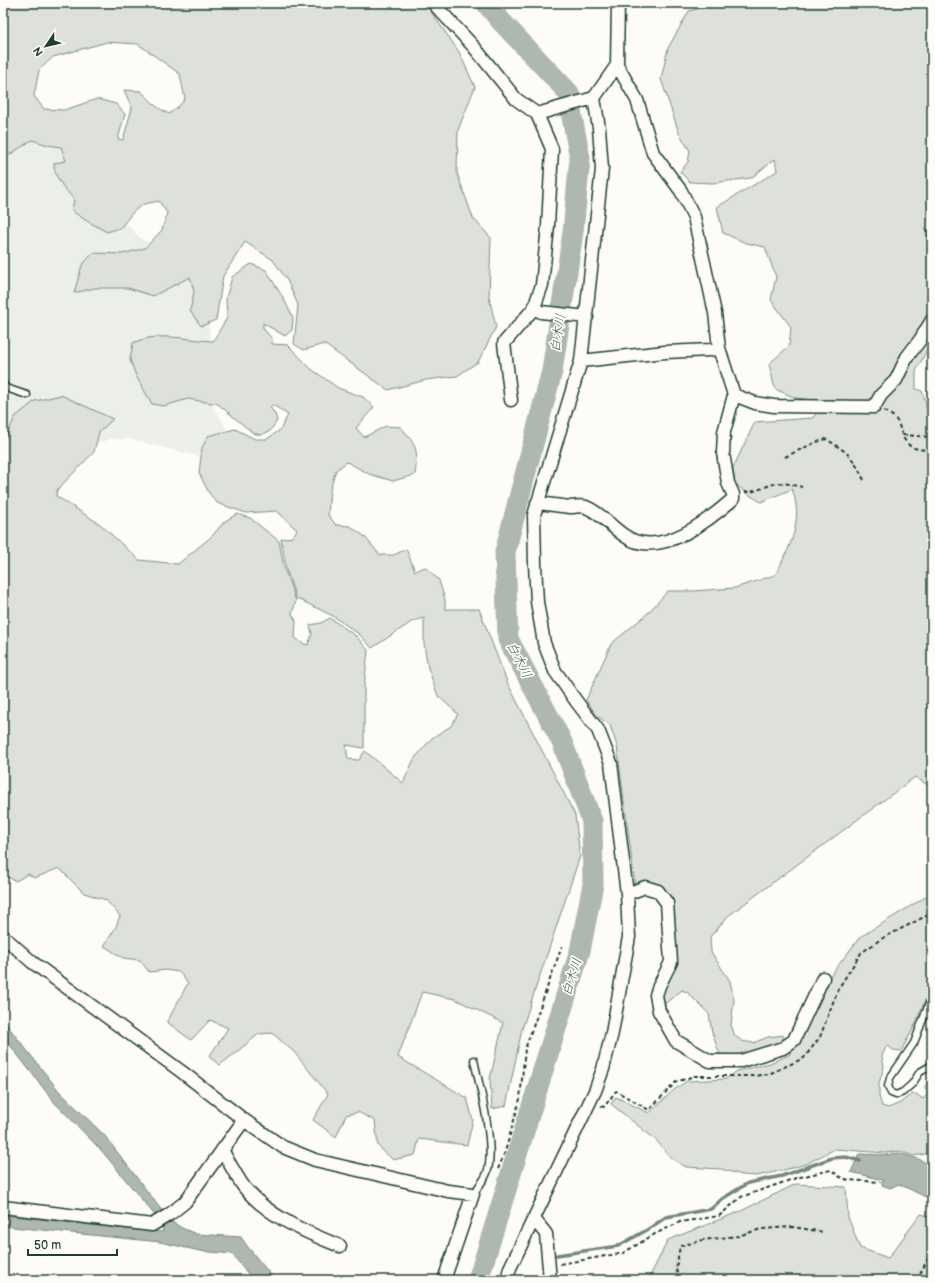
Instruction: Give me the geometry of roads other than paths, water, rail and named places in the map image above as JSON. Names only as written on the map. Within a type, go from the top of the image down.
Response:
[{"type":"street","points":[[433,3],[474,47],[516,99],[537,114],[552,149],[548,226],[538,310],[504,343],[511,400]]},
{"type":"street","points":[[538,503],[571,507],[584,506],[595,511],[625,536],[635,542],[654,543],[671,540],[687,533],[733,499],[728,483],[723,453],[724,432],[734,395],[719,348],[715,313],[694,217],[681,192],[653,154],[637,100],[616,64],[618,3]]},
{"type":"street","points":[[537,114],[589,100],[616,64]]},
{"type":"street","points":[[506,1280],[510,1268],[589,1103],[603,1069],[612,1033],[630,937],[627,894],[611,763],[598,730],[555,670],[544,643],[537,602],[534,564],[534,515],[581,361],[587,317],[602,169],[599,128],[589,100]]},
{"type":"street","points":[[538,310],[587,317]]},
{"type":"street","points":[[734,395],[755,403],[774,406],[874,407],[881,395],[896,380],[907,357],[920,340],[932,320]]},
{"type":"street","points":[[581,361],[665,352],[711,350],[719,348]]},
{"type":"street","points":[[627,894],[645,887],[658,891],[667,903],[671,962],[656,995],[658,1011],[676,1041],[710,1061],[741,1061],[783,1048],[794,1040],[823,978]]},
{"type":"street","points":[[3,936],[32,962],[182,1072],[244,1120],[283,1147],[315,1160],[448,1191],[473,1194],[444,1280]]},
{"type":"street","points":[[3,1207],[152,1225],[170,1214],[185,1202],[244,1120]]},
{"type":"street","points":[[222,1150],[245,1187],[263,1205],[286,1221],[340,1246]]},
{"type":"street","points":[[534,1219],[546,1234],[550,1280]]},
{"type":"lane","points":[[3,384],[6,388],[27,395]]},
{"type":"lane","points":[[932,996],[914,1043],[890,1078],[888,1086],[891,1093],[896,1095],[903,1092],[912,1084],[920,1072],[932,1065]]},
{"type":"lane","points":[[473,1194],[487,1174],[490,1152],[486,1117],[474,1060]]},
{"type":"waterway","name":"白木川","points":[[478,1280],[580,951],[593,884],[592,821],[562,742],[508,639],[505,552],[552,371],[573,232],[580,158],[569,93],[499,19],[486,3]]},
{"type":"waterway","points":[[557,1255],[618,1246],[647,1230],[666,1217],[711,1209],[722,1199],[748,1183],[782,1176],[832,1158],[846,1157],[860,1161]]}]
